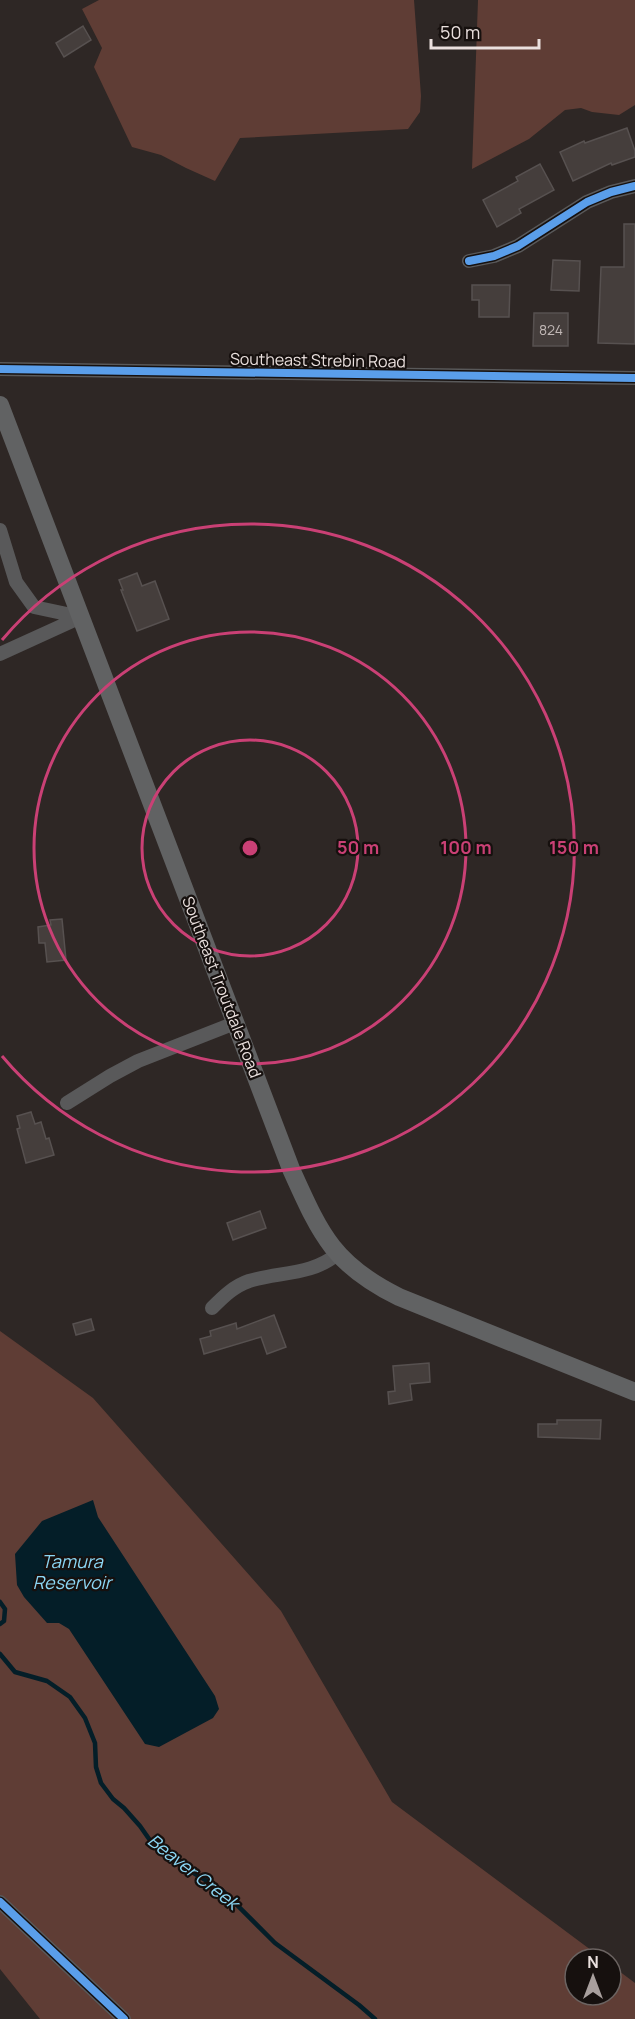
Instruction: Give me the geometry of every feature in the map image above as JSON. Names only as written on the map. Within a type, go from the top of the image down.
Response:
[{"type":"main road","name":"Southeast Troutdale Road","points":[[0,405],[291,1168],[326,1240],[362,1276],[399,1298],[635,1392]]},
{"type":"street","points":[[469,261],[494,256],[518,246],[587,202],[611,192],[635,186]]},
{"type":"street","name":"Southeast Strebin Road","points":[[0,369],[635,378]]},
{"type":"street","points":[[0,530],[16,582],[34,607],[81,617]]},
{"type":"street","points":[[0,654],[81,617]]},
{"type":"street","points":[[67,1103],[138,1061],[235,1023]]},
{"type":"street","points":[[212,1308],[228,1292],[249,1281],[317,1267],[329,1262],[338,1254]]},
{"type":"street","points":[[0,1902],[124,2019]]},
{"type":"shaded area","points":[[99,0],[414,0],[421,96],[420,112],[408,129],[240,138],[215,181],[161,155],[132,147],[94,67],[102,48],[82,9]]},
{"type":"shaded area","points":[[478,0],[635,0],[635,105],[619,115],[592,112],[581,108],[565,110],[529,139],[472,169]]},
{"type":"shaded area","points":[[0,1331],[93,1398],[281,1611],[392,1802],[587,1947],[563,1947],[563,2007],[623,2007],[623,1974],[635,1983],[635,2019],[40,2019],[0,1969]]},
{"type":"water","name":"Tamura Reservoir","points":[[93,1500],[98,1517],[215,1696],[219,1709],[213,1718],[159,1747],[145,1744],[69,1629],[59,1623],[47,1623],[24,1597],[17,1585],[15,1554],[42,1521]]},
{"type":"building","points":[[83,26],[91,40],[64,57],[56,43]]},
{"type":"building","points":[[627,128],[635,157],[612,165],[611,163],[573,181],[560,152],[584,141],[585,143]]},
{"type":"building","points":[[540,164],[554,190],[519,209],[521,213],[497,227],[483,200],[518,181],[516,177]]},
{"type":"building","points":[[624,224],[635,224],[635,344],[598,343],[601,267],[624,267]]},
{"type":"building","points":[[553,260],[580,261],[579,291],[551,290]]},
{"type":"building","points":[[472,285],[510,285],[509,317],[479,317],[479,300],[472,300]]},
{"type":"building","points":[[534,313],[568,313],[568,346],[533,346]]},
{"type":"building","points":[[137,573],[142,586],[155,581],[169,619],[137,631],[119,580]]},
{"type":"building","points":[[62,919],[66,960],[47,962],[45,943],[39,943],[38,927],[51,925],[50,920]]},
{"type":"building","points":[[31,1112],[35,1124],[41,1122],[54,1155],[26,1163],[17,1129],[20,1128],[17,1116]]},
{"type":"building","points":[[260,1211],[266,1228],[233,1240],[227,1223]]},
{"type":"building","points":[[274,1315],[286,1347],[267,1354],[261,1337],[204,1354],[200,1339],[211,1336],[210,1331],[236,1323],[237,1329]]},
{"type":"building","points":[[91,1319],[94,1330],[76,1335],[73,1324]]},
{"type":"building","points":[[429,1363],[430,1382],[410,1384],[412,1400],[389,1404],[388,1392],[395,1391],[393,1366]]},
{"type":"building","points":[[557,1420],[601,1420],[600,1439],[538,1437],[538,1424],[557,1424]]},
{"type":"waterway","name":"Beaver Creek","points":[[0,1602],[5,1609],[4,1621],[0,1624]]},
{"type":"waterway","name":"Beaver Creek","points":[[0,1654],[15,1672],[47,1681],[70,1697],[85,1718],[95,1743],[96,1767],[101,1783],[113,1799],[140,1826],[154,1846],[222,1890],[275,1943],[375,2019]]},
{"type":"cycle path","points":[[469,261],[494,256],[518,246],[587,202],[611,192],[635,186]]},
{"type":"cycle path","points":[[0,369],[635,378]]},
{"type":"cycle path","points":[[0,1902],[124,2019]]}]
